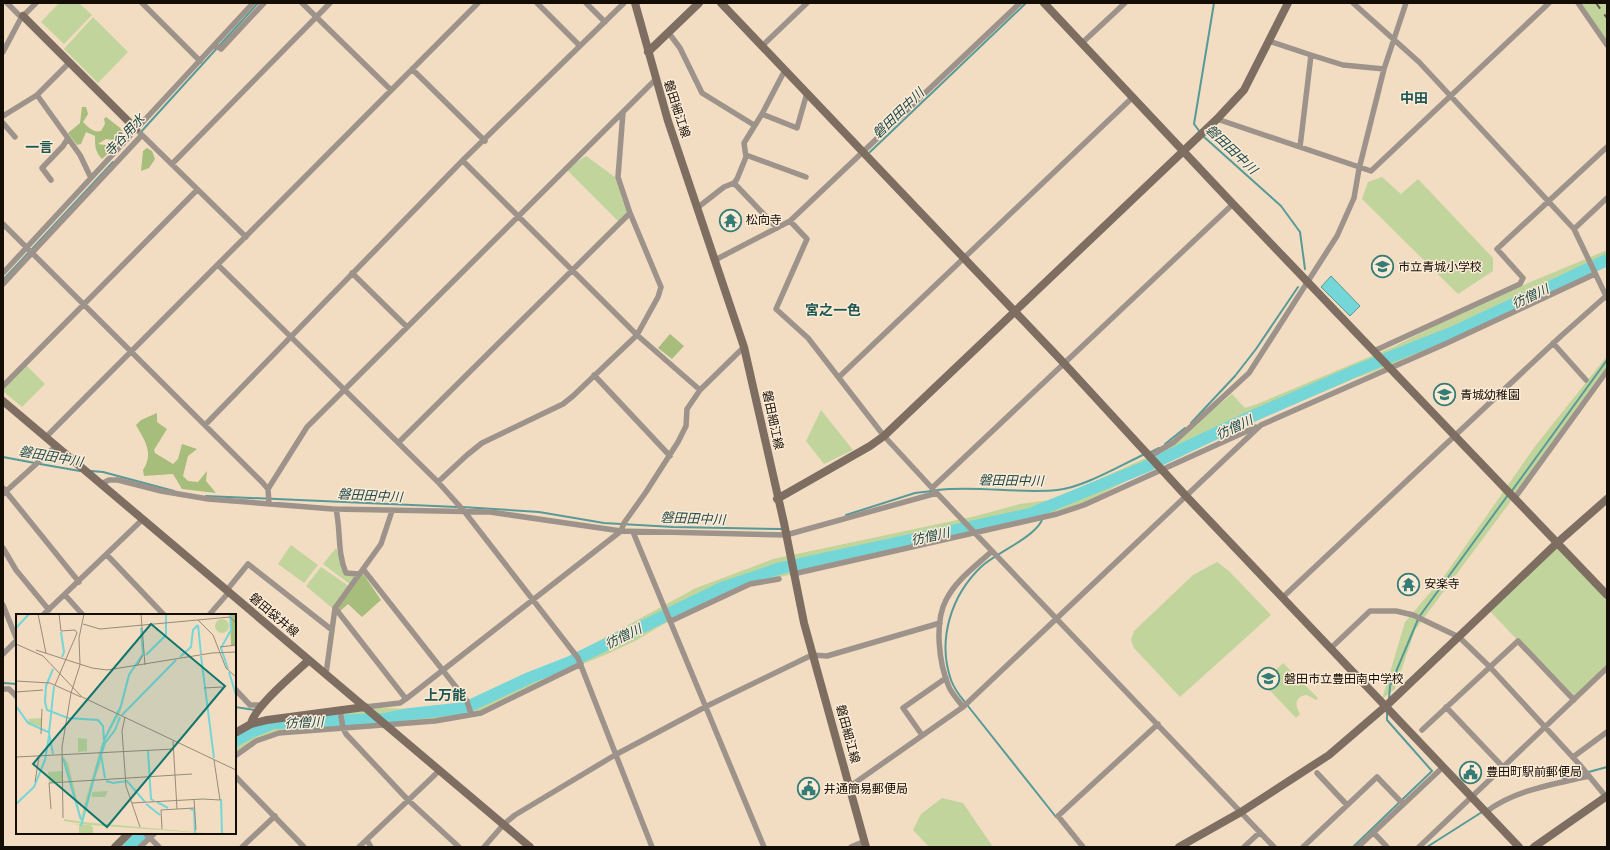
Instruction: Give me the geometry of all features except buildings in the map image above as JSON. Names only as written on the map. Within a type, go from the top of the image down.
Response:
[{"type":"street","points":[[7,3],[70,62],[197,190],[246,237]]},
{"type":"street","points":[[3,52],[22,17],[36,3]]},
{"type":"street","points":[[142,3],[200,61]]},
{"type":"street","points":[[3,284],[253,3]]},
{"type":"street","points":[[215,45],[221,49],[264,3]]},
{"type":"street","points":[[302,3],[391,90]]},
{"type":"street","points":[[172,164],[330,3]]},
{"type":"street","points":[[46,437],[478,3]]},
{"type":"street","points":[[537,3],[580,46]]},
{"type":"street","points":[[586,3],[605,22]]},
{"type":"street","points":[[205,424],[462,161],[485,141],[624,3]]},
{"type":"street","name":"磐田細江線","points":[[635,3],[655,80],[744,347],[812,655],[865,844]]},
{"type":"street","points":[[648,52],[699,3]]},
{"type":"street","points":[[722,3],[1518,847]]},
{"type":"street","points":[[762,46],[807,3]]},
{"type":"street","points":[[715,260],[790,221],[1020,3]]},
{"type":"street","points":[[1044,3],[1184,150],[1233,204],[1607,595]]},
{"type":"street","points":[[1082,43],[1125,3]]},
{"type":"street","points":[[777,499],[870,446],[884,436],[1217,119],[1244,90],[1288,3]]},
{"type":"street","points":[[1283,597],[1553,343],[1606,297],[1574,228],[1419,62],[1353,3]]},
{"type":"street","points":[[1150,456],[1174,442],[1249,373],[1345,222],[1354,198],[1359,169],[1384,69],[1406,3]]},
{"type":"street","points":[[1217,119],[1359,169],[1371,171],[1549,3]]},
{"type":"street","points":[[1578,3],[1607,45]]},
{"type":"street","points":[[668,32],[680,48],[702,93],[754,125]]},
{"type":"street","points":[[1269,41],[1343,65],[1384,69]]},
{"type":"street","points":[[1300,147],[1311,55]]},
{"type":"street","points":[[3,116],[37,96],[70,62]]},
{"type":"street","points":[[412,69],[485,141]]},
{"type":"street","points":[[697,208],[724,187],[734,183],[737,179],[746,155],[744,143],[762,114],[785,70]]},
{"type":"street","points":[[269,503],[268,488],[307,427],[655,80]]},
{"type":"street","points":[[762,114],[797,128],[807,93]]},
{"type":"street","points":[[37,96],[80,155],[91,178]]},
{"type":"street","points":[[839,377],[1133,97]]},
{"type":"street","points":[[438,482],[482,443],[563,404],[637,335],[658,297],[661,287],[630,213],[618,177],[623,112]]},
{"type":"street","points":[[3,123],[15,137]]},
{"type":"street","points":[[3,273],[91,178],[139,132]]},
{"type":"street","points":[[51,180],[42,168],[63,146],[68,138]]},
{"type":"street","points":[[1374,351],[1520,284],[1523,278],[1497,249],[1607,147]]},
{"type":"street","points":[[746,155],[806,177]]},
{"type":"street","points":[[462,161],[637,335],[700,390]]},
{"type":"street","points":[[734,183],[777,228]]},
{"type":"street","points":[[3,386],[197,190]]},
{"type":"street","points":[[1574,228],[1607,198]]},
{"type":"street","points":[[932,488],[1233,204]]},
{"type":"street","points":[[399,442],[630,213]]},
{"type":"street","points":[[790,221],[807,239],[776,310],[808,338],[884,436],[932,488],[1274,847]]},
{"type":"street","points":[[3,224],[268,488]]},
{"type":"street","points":[[218,265],[438,482],[534,599],[578,658],[652,847]]},
{"type":"street","points":[[352,273],[407,327]]},
{"type":"street","points":[[794,574],[1057,514],[1084,505],[1444,344],[1595,274]]},
{"type":"street","points":[[1553,343],[1586,380]]},
{"type":"street","points":[[236,732],[251,724],[340,710],[368,709],[400,703],[406,699],[621,531],[624,522],[670,456],[686,426],[687,410],[700,390],[744,347]]},
{"type":"street","points":[[1514,499],[1607,371]]},
{"type":"street","points":[[594,376],[670,456]]},
{"type":"street","name":"磐田袋井線","points":[[3,401],[530,847]]},
{"type":"street","points":[[850,787],[963,707],[1057,620],[1261,425]]},
{"type":"street","points":[[56,446],[4,491],[79,582]]},
{"type":"street","points":[[101,484],[109,480],[118,480],[184,496],[208,500],[269,503],[336,509],[490,512],[634,532],[786,535],[937,493]]},
{"type":"street","points":[[1179,847],[1241,812],[1329,755],[1386,706],[1557,543],[1607,499]]},
{"type":"street","points":[[336,509],[340,526],[341,560],[346,573],[361,572]]},
{"type":"street","points":[[326,674],[335,608],[381,544],[392,511]]},
{"type":"street","points":[[44,614],[65,596],[143,519]]},
{"type":"street","points":[[634,532],[764,847]]},
{"type":"street","points":[[3,548],[16,570],[48,610]]},
{"type":"street","points":[[963,707],[950,689],[940,660],[940,623],[945,601],[958,581],[992,551]]},
{"type":"street","points":[[107,555],[163,614]]},
{"type":"street","points":[[210,614],[248,564],[332,630]]},
{"type":"street","points":[[361,572],[467,701],[471,714]]},
{"type":"street","points":[[671,621],[750,584],[779,579]]},
{"type":"street","points":[[65,596],[82,614]]},
{"type":"street","points":[[3,605],[16,638]]},
{"type":"street","points":[[335,608],[406,699]]},
{"type":"street","points":[[1331,648],[1370,611],[1396,611],[1413,615],[1459,637],[1489,666],[1573,757],[1607,797],[1534,847]]},
{"type":"street","points":[[484,847],[504,824],[515,815],[615,755],[707,706],[812,655],[827,656],[940,623]]},
{"type":"street","points":[[3,654],[16,641]]},
{"type":"street","points":[[1422,730],[1489,666],[1518,641],[1574,700]]},
{"type":"street","points":[[251,724],[252,717],[262,705],[309,660]]},
{"type":"street","points":[[236,755],[256,741],[269,735],[279,733],[436,721],[481,713],[581,664]]},
{"type":"street","points":[[1419,847],[1607,668]]},
{"type":"street","points":[[922,736],[902,708],[946,678]]},
{"type":"street","points":[[6,689],[16,690]]},
{"type":"street","points":[[6,689],[16,696]]},
{"type":"street","points":[[236,690],[250,705],[262,705]]},
{"type":"street","points":[[1446,707],[1503,767]]},
{"type":"street","points":[[340,710],[342,728],[346,734],[408,800],[459,847]]},
{"type":"street","points":[[1082,847],[1058,816],[1158,724]]},
{"type":"street","points":[[1573,757],[1607,732]]},
{"type":"street","points":[[1358,847],[1442,767]]},
{"type":"street","points":[[359,847],[440,770]]},
{"type":"street","points":[[1317,773],[1347,805]]},
{"type":"street","points":[[1486,812],[1494,805],[1543,787],[1589,776]]},
{"type":"street","points":[[236,777],[304,847]]},
{"type":"street","points":[[1303,847],[1377,777],[1403,804]]},
{"type":"street","points":[[242,847],[275,816]]},
{"type":"street","points":[[1244,847],[1260,832]]},
{"type":"street","points":[[1373,832],[1387,847]]},
{"type":"street","points":[[115,847],[128,834]]},
{"type":"street","points":[[147,834],[159,847]]},
{"type":"street","points":[[140,847],[154,834]]},
{"type":"street","points":[[367,840],[371,847]]},
{"type":"street","points":[[851,847],[865,844]]},
{"type":"green space","points":[[59,3],[79,3],[92,15],[64,44],[41,22]]},
{"type":"green space","points":[[1578,3],[1607,3],[1607,45]]},
{"type":"green space","points":[[93,17],[128,52],[98,83],[64,49]]},
{"type":"green space","points":[[82,107],[86,107],[88,114],[83,122],[91,129],[101,131],[105,124],[104,119],[106,117],[124,133],[123,138],[119,141],[106,139],[98,144],[113,146],[113,149],[102,159],[96,149],[95,136],[86,132],[81,144],[77,145],[68,133],[80,123]]},
{"type":"green space","points":[[147,148],[152,151],[155,159],[149,168],[141,171],[143,151]]},
{"type":"green space","points":[[586,156],[619,180],[630,213],[620,223],[566,169]]},
{"type":"green space","points":[[1382,177],[1401,194],[1418,179],[1493,258],[1493,271],[1458,294],[1362,199],[1368,182]]},
{"type":"green space","points":[[1607,250],[1607,266],[1591,272],[1570,286],[1414,357],[1356,378],[1278,411],[1124,482],[1077,507],[750,584],[662,625],[637,640],[575,667],[481,713],[415,722],[272,734],[236,755],[236,733],[251,724],[338,710],[385,708],[449,710],[524,681],[542,669],[573,655],[696,588],[773,559],[976,516],[1020,504],[1056,499],[1150,456],[1174,442],[1232,394],[1245,408],[1257,404],[1393,347],[1478,304]]},
{"type":"green space","points":[[670,334],[684,346],[672,359],[658,348]]},
{"type":"green space","points":[[1607,356],[1607,372],[1415,630],[1395,689],[1382,699],[1405,622],[1445,575],[1536,445]]},
{"type":"green space","points":[[24,363],[45,384],[22,407],[3,391],[3,386]]},
{"type":"green space","points":[[821,410],[853,450],[824,464],[806,441]]},
{"type":"green space","points":[[157,413],[157,422],[167,429],[154,450],[155,453],[173,464],[178,459],[182,444],[197,449],[188,456],[183,476],[188,481],[198,482],[207,471],[206,481],[216,493],[182,489],[173,474],[144,476],[143,470],[148,458],[148,453],[145,442],[136,425],[141,420]]},
{"type":"green space","points":[[1557,543],[1607,595],[1607,668],[1574,700],[1489,610]]},
{"type":"green space","points":[[291,545],[318,565],[304,583],[278,564]]},
{"type":"green space","points":[[336,548],[346,573],[357,577],[351,585],[323,564]]},
{"type":"green space","points":[[1217,562],[1229,571],[1271,615],[1180,697],[1134,648],[1131,640],[1134,631],[1193,575]]},
{"type":"green space","points":[[321,567],[350,587],[332,608],[306,586]]},
{"type":"green space","points":[[360,572],[364,575],[381,600],[362,617],[348,604],[338,613],[335,608]]},
{"type":"green space","points":[[1283,663],[1318,698],[1316,700],[1307,695],[1300,697],[1297,702],[1297,708],[1300,714],[1296,718],[1263,683]]},
{"type":"green space","points":[[942,798],[963,803],[993,847],[929,847],[913,830],[921,814]]},
{"type":"green space","points":[[128,834],[154,834],[140,847],[115,847]]},
{"type":"water","points":[[1331,276],[1360,306],[1350,316],[1321,287]]},
{"type":"waterway","name":"寺谷用水","points":[[140,133],[258,3]]},
{"type":"waterway","name":"磐田田中川","points":[[870,152],[1026,3]]},
{"type":"waterway","name":"磐田田中川","points":[[1200,132],[1194,124],[1214,3]]},
{"type":"waterway","name":"磐田田中川","points":[[1203,136],[1281,206],[1300,232],[1305,269]]},
{"type":"waterway","name":"寺谷用水","points":[[3,280],[113,162]]},
{"type":"waterway","name":"彷僧川","points":[[236,740],[251,732],[274,723],[385,719],[410,714],[465,708],[529,678],[570,662],[722,588],[781,568],[1030,514],[1145,467],[1248,418],[1360,369],[1456,331],[1607,260]]},
{"type":"waterway","name":"磐田田中川","points":[[1191,423],[1235,376],[1256,349],[1298,287]]},
{"type":"waterway","points":[[1511,492],[1607,360]]},
{"type":"waterway","name":"磐田田中川","points":[[1165,444],[1185,428]]},
{"type":"waterway","name":"磐田田中川","points":[[1149,453],[1159,448]]},
{"type":"waterway","name":"磐田田中川","points":[[937,490],[967,488],[1027,491],[1057,490],[1090,481],[1145,454]]},
{"type":"waterway","name":"磐田田中川","points":[[3,457],[35,463]]},
{"type":"waterway","name":"磐田田中川","points":[[40,464],[80,471]]},
{"type":"waterway","name":"磐田田中川","points":[[91,471],[103,472],[174,491]]},
{"type":"waterway","name":"磐田田中川","points":[[846,515],[915,493],[932,491]]},
{"type":"waterway","points":[[1389,699],[1390,686],[1419,617],[1508,495]]},
{"type":"waterway","name":"磐田田中川","points":[[206,496],[457,507]]},
{"type":"waterway","name":"磐田田中川","points":[[462,507],[539,512],[604,523],[673,527],[782,529]]},
{"type":"waterway","points":[[1044,508],[1042,520],[1036,528],[1022,540],[982,566],[962,590],[950,619],[946,634],[946,649],[947,665],[951,680],[962,699],[1056,817]]},
{"type":"waterway","points":[[3,683],[16,684]]},
{"type":"waterway","points":[[236,707],[255,710]]},
{"type":"waterway","points":[[1353,847],[1432,771],[1387,720],[1387,712]]},
{"type":"waterway","points":[[1563,779],[1607,767]]},
{"type":"waterway","points":[[1427,847],[1482,812]]},
{"type":"waterway","name":"彷僧川","points":[[129,847],[143,834]]},
{"type":"railway","points":[[1596,3],[1607,18]]},
{"type":"place","name":"松向寺","points":[[730,220]]},
{"type":"place","name":"市立青城小学校","points":[[1383,267]]},
{"type":"place","name":"青城幼稚園","points":[[1444,395]]},
{"type":"place","name":"安楽寺","points":[[1408,584]]},
{"type":"place","name":"磐田市立豊田南中学校","points":[[1268,679]]},
{"type":"place","name":"豊田町駅前郵便局","points":[[1470,772]]},
{"type":"place","name":"井通簡易郵便局","points":[[809,789]]},
{"type":"district","name":"中田","points":[[1414,98]]},
{"type":"district","name":"一言","points":[[39,147]]},
{"type":"district","name":"宮之一色","points":[[833,310]]},
{"type":"district","name":"上万能","points":[[445,695]]}]
